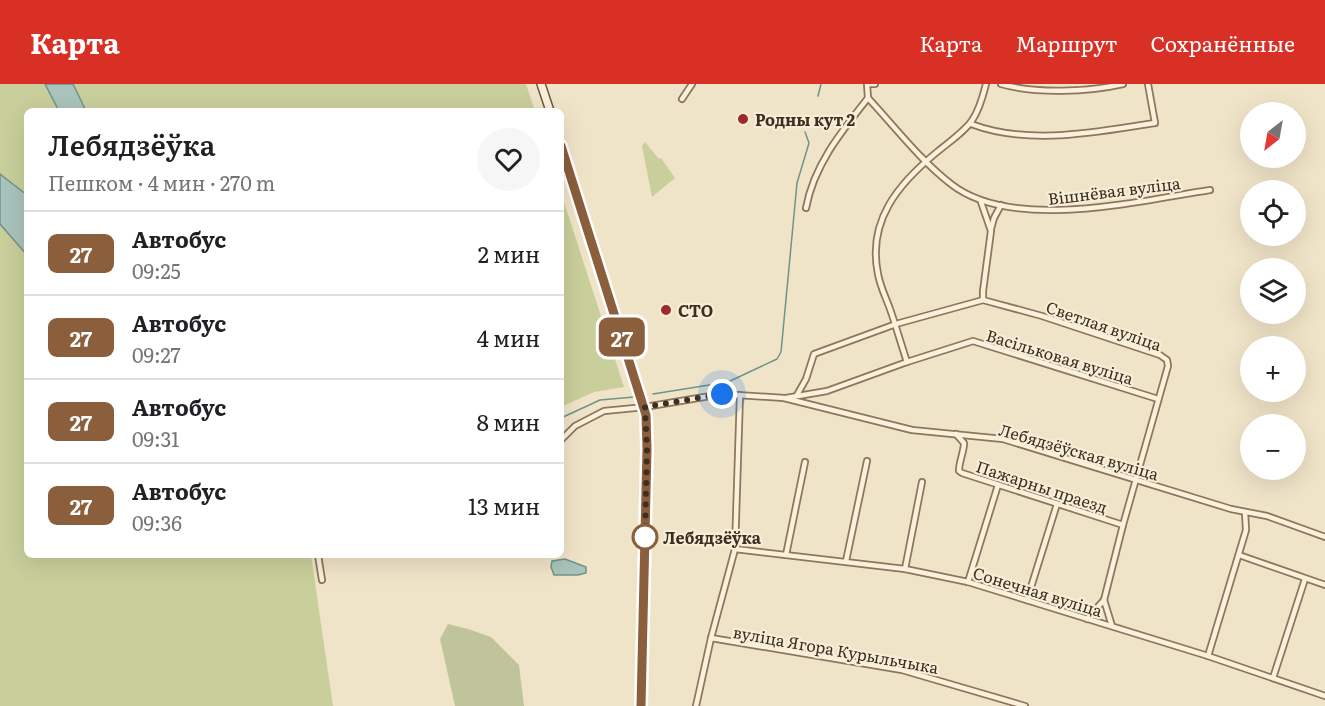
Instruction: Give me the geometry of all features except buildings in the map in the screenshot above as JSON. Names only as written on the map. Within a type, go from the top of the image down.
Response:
[{"type":"main road","points":[[541,84],[549,108]]},
{"type":"main road","points":[[564,155],[645,407],[647,449],[641,706]]},
{"type":"street","points":[[682,99],[692,84]]},
{"type":"street","points":[[806,208],[809,190],[817,172],[836,138],[868,98],[868,84],[875,84]]},
{"type":"street","points":[[907,362],[878,274],[876,236],[884,212],[892,198],[926,162],[971,124],[978,113],[986,84]]},
{"type":"street","points":[[1001,84],[1010,87],[1065,90],[1104,89],[1123,84]]},
{"type":"street","points":[[971,124],[987,130],[1073,136],[1155,123],[1148,84]]},
{"type":"street","name":"Вішнёвая вуліца","points":[[868,98],[926,162],[951,185],[981,202],[1046,211],[1079,209],[1210,190]]},
{"type":"street","points":[[981,202],[991,231]]},
{"type":"street","points":[[796,395],[806,379],[814,354],[896,324],[983,300],[982,291],[991,231],[994,218],[1001,205]]},
{"type":"street","name":"Светлая вуліца","points":[[983,300],[1042,316],[1160,355],[1167,360],[1168,366],[1104,600]]},
{"type":"street","name":"Васільковая вуліца","points":[[784,398],[827,391],[973,341],[1158,399]]},
{"type":"street","name":"Лебядзёўская вуліца","points":[[564,437],[575,426],[604,411],[645,407],[722,394],[784,398],[912,430],[1003,439],[1135,480],[1245,512],[1267,516],[1325,537]]},
{"type":"street","points":[[811,405],[812,394]]},
{"type":"street","points":[[696,706],[711,638],[735,549],[740,395]]},
{"type":"street","name":"Пажарны праезд","points":[[955,434],[964,442],[958,471],[1123,525]]},
{"type":"street","points":[[846,561],[867,461]]},
{"type":"street","points":[[786,555],[805,462]]},
{"type":"street","points":[[905,569],[922,482]]},
{"type":"street","points":[[968,582],[998,485]]},
{"type":"street","points":[[1027,600],[1058,504]]},
{"type":"street","points":[[1208,656],[1246,530],[1245,512]]},
{"type":"street","name":"Сонечная вуліца","points":[[735,549],[905,569],[968,582],[1208,656],[1325,696]]},
{"type":"street","points":[[1239,555],[1325,585]]},
{"type":"street","points":[[318,558],[322,580]]},
{"type":"street","points":[[1273,678],[1305,579]]},
{"type":"street","points":[[1087,619],[1104,600]]},
{"type":"street","points":[[1104,600],[1112,626]]},
{"type":"street","name":"вуліца Ягора Курыльчыка","points":[[711,638],[902,670],[1025,706]]},
{"type":"green space","points":[[0,84],[45,84],[57,108],[24,108],[24,558],[311,558],[333,706],[0,706]]},
{"type":"green space","points":[[73,84],[526,84],[534,108],[85,108]]},
{"type":"green space","points":[[645,142],[659,159],[661,158],[675,178],[652,197],[642,146]]},
{"type":"green space","points":[[564,202],[624,387],[594,392],[564,406]]},
{"type":"green space","points":[[448,624],[491,637],[519,665],[524,706],[455,706],[440,639]]},
{"type":"water","points":[[45,84],[73,84],[85,108],[57,108]]},
{"type":"water","points":[[0,174],[24,193],[24,252],[0,224]]},
{"type":"water","points":[[565,559],[586,567],[586,573],[554,575],[551,567],[552,561]]},
{"type":"waterway","points":[[818,96],[821,84]]},
{"type":"waterway","points":[[653,394],[728,382],[777,359],[781,352],[797,183],[809,143],[805,132]]},
{"type":"waterway","points":[[564,417],[600,400],[634,397]]},
{"type":"bus line","name":"27","points":[[564,155],[645,407],[647,449],[641,706]]},
{"type":"place","name":"Родны кут 2","points":[[743,119]]},
{"type":"place","name":"СТО","points":[[666,310]]},
{"type":"place","name":"Лебядзёўка","points":[[645,537]]},
{"type":"route","points":[[645,537],[647,449],[645,407],[722,394]]}]
